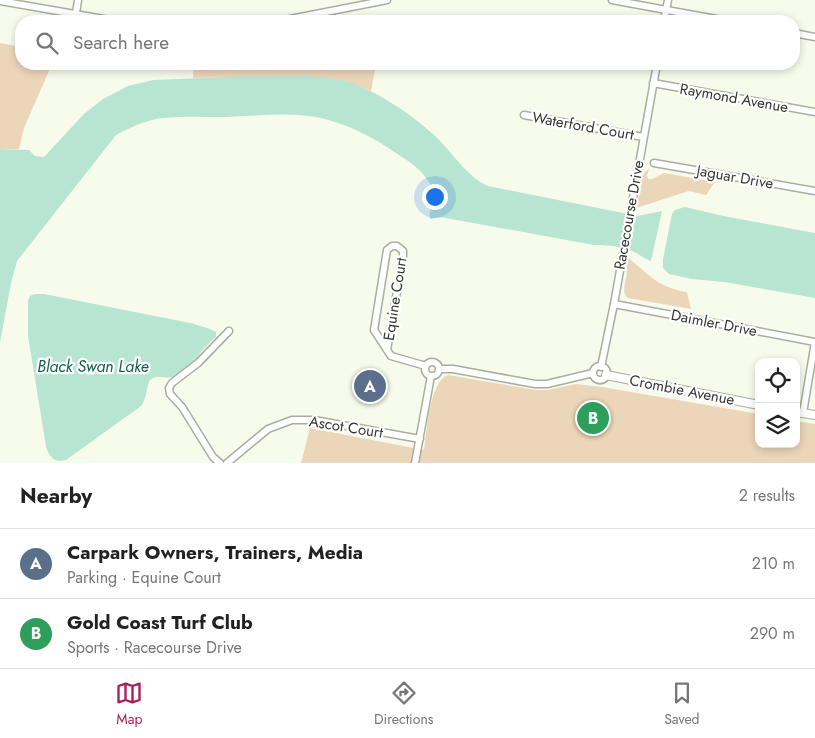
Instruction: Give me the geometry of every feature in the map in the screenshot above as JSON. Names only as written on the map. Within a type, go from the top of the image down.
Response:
[{"type":"street","points":[[76,13],[78,0]]},
{"type":"street","points":[[311,15],[387,0]]},
{"type":"street","points":[[612,0],[694,15]]},
{"type":"street","points":[[665,15],[668,0]]},
{"type":"street","points":[[0,1],[79,15]]},
{"type":"street","points":[[800,34],[815,37]]},
{"type":"street","name":"Racecourse Drive","points":[[601,366],[656,70]]},
{"type":"street","name":"Raymond Avenue","points":[[653,84],[815,112]]},
{"type":"street","name":"Waterford Court","points":[[524,115],[643,137]]},
{"type":"street","name":"Jaguar Drive","points":[[654,163],[815,191]]},
{"type":"street","name":"Equine Court","points":[[387,350],[403,256],[403,251],[397,246],[392,246],[387,250],[374,330],[387,350],[391,356],[426,366]]},
{"type":"street","name":"Daimler Drive","points":[[614,304],[815,342]]},
{"type":"street","points":[[220,463],[212,457],[182,407],[170,394],[169,388],[172,383],[198,363],[229,331]]},
{"type":"street","points":[[800,408],[815,342]]},
{"type":"street","points":[[431,376],[426,372],[426,366],[434,362],[438,365],[439,369]]},
{"type":"street","points":[[601,366],[605,369],[606,376],[600,380],[594,378],[593,374],[595,369],[601,366]]},
{"type":"street","points":[[439,369],[453,369],[535,384],[548,384],[593,374]]},
{"type":"street","points":[[431,376],[436,375],[439,369]]},
{"type":"street","points":[[415,463],[431,376]]},
{"type":"street","name":"Crombie Avenue","points":[[606,376],[755,404]]},
{"type":"street","points":[[800,412],[815,415]]},
{"type":"street","name":"Ascot Court","points":[[227,463],[268,429],[292,420],[314,420],[420,439]]},
{"type":"shaded area","points":[[0,43],[15,46],[15,70],[49,70],[24,128],[19,149],[0,149]]},
{"type":"shaded area","points":[[194,70],[375,70],[371,91],[344,81],[306,76],[193,78]]},
{"type":"shaded area","points":[[649,169],[648,179],[664,173],[715,182],[706,195],[689,191],[636,208],[644,172]]},
{"type":"shaded area","points":[[625,258],[630,259],[662,284],[687,292],[691,309],[628,298],[624,293],[627,271]]},
{"type":"shaded area","points":[[448,375],[536,390],[548,390],[576,384],[755,413],[755,448],[800,448],[800,422],[815,424],[815,463],[301,463],[310,428],[424,450],[430,408],[437,387],[442,379]]},
{"type":"water","points":[[257,76],[324,77],[345,81],[369,90],[394,104],[416,120],[436,137],[466,170],[488,186],[638,216],[662,211],[651,261],[620,247],[594,245],[440,217],[430,219],[434,194],[430,184],[419,170],[364,134],[325,119],[301,115],[162,118],[139,124],[116,135],[17,261],[0,342],[0,149],[29,150],[35,156],[44,157],[84,114],[103,99],[128,86],[153,80]]},
{"type":"water","points":[[685,207],[815,233],[815,298],[669,274],[663,268],[663,259],[672,214],[675,210]]},
{"type":"water","name":"Black Swan Lake","points":[[44,294],[190,323],[216,332],[216,337],[180,373],[170,378],[155,377],[150,380],[141,406],[66,460],[58,461],[50,456],[46,446],[28,336],[28,301],[30,296]]},
{"type":"place","name":"Carpark Owners, Trainers, Media","points":[[370,386]]},
{"type":"place","name":"Gold Coast Turf Club","points":[[593,418]]}]
